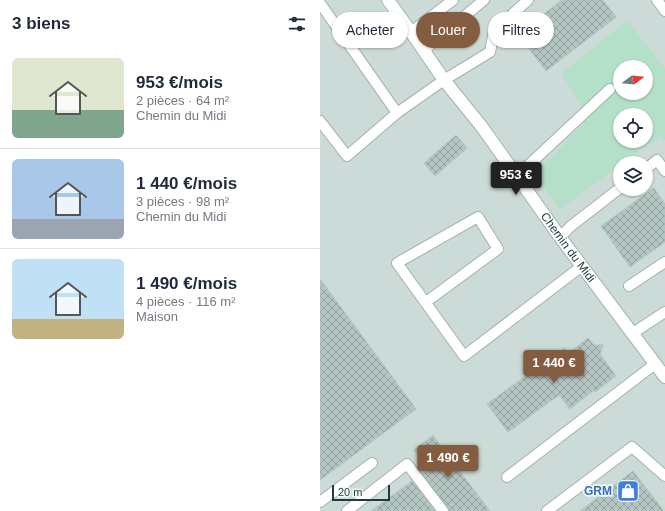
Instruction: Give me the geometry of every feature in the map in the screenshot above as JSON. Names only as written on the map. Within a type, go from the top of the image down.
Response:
[{"type":"street","name":"Chemin du Midi","points":[[388,0],[444,80],[482,127],[560,237],[665,377]]},
{"type":"lane","points":[[411,32],[453,0]]},
{"type":"lane","points":[[423,51],[484,0]]},
{"type":"lane","points":[[320,121],[347,156],[397,113],[444,80],[490,52],[494,31],[528,0]]},
{"type":"lane","points":[[657,0],[665,11]]},
{"type":"lane","points":[[320,3],[397,113]]},
{"type":"lane","points":[[517,176],[610,89]]},
{"type":"lane","points":[[653,163],[657,160],[665,171]]},
{"type":"lane","points":[[560,237],[571,226],[613,193]]},
{"type":"lane","points":[[426,302],[498,250],[478,217],[397,263],[464,356],[582,266]]},
{"type":"lane","points":[[629,286],[665,262]]},
{"type":"lane","points":[[632,333],[665,312]]},
{"type":"lane","points":[[507,477],[655,364]]},
{"type":"lane","points":[[547,511],[632,447],[665,476]]},
{"type":"lane","points":[[320,502],[372,463]]},
{"type":"lane","points":[[346,511],[407,464],[442,511]]},
{"type":"shaded area","points":[[320,0],[665,0],[665,511],[320,511]]},
{"type":"green space","points":[[627,21],[665,69],[665,140],[661,135],[653,141],[653,108],[613,108],[613,148],[643,148],[632,156],[613,156],[613,170],[560,209],[535,174],[590,117],[561,74]]},
{"type":"building","points":[[562,0],[603,0],[616,17],[546,71],[529,48],[554,48],[554,12],[546,12]]},
{"type":"building","points":[[456,135],[467,148],[435,176],[424,163]]},
{"type":"building","points":[[654,188],[665,204],[665,242],[630,267],[601,226],[643,196],[653,196]]},
{"type":"building","points":[[320,279],[416,409],[320,480]]},
{"type":"building","points":[[588,338],[594,345],[603,345],[600,354],[616,376],[595,392],[594,390],[570,409],[559,395],[508,432],[487,404],[564,348],[568,354]]},
{"type":"building","points":[[433,435],[490,511],[449,511],[448,507],[422,474],[429,469],[414,450]]},
{"type":"building","name":"GRM","points":[[633,471],[664,511],[580,511]]},
{"type":"building","points":[[412,481],[435,511],[371,511]]},
{"type":"place","name":"GRM","points":[[628,491]]}]
